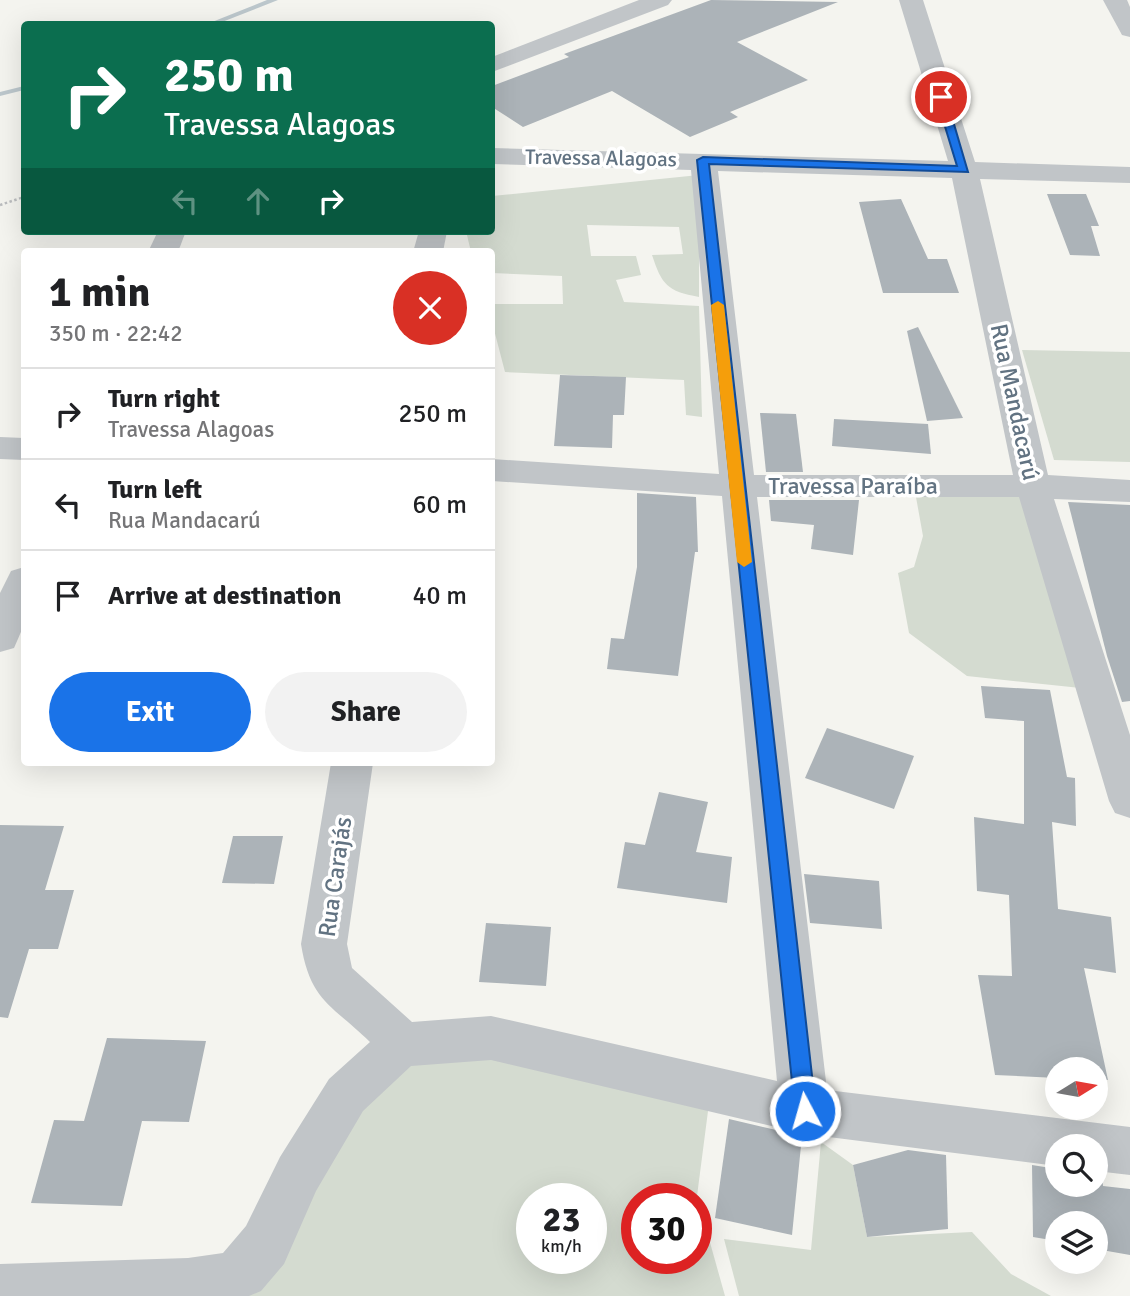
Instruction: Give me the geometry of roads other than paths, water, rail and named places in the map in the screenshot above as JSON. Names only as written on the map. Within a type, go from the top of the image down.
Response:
[{"type":"street","points":[[495,64],[660,0]]},
{"type":"street","name":"Rua Mandacarú","points":[[911,0],[964,170],[1033,486],[1130,801]]},
{"type":"street","points":[[1115,0],[1130,30]]},
{"type":"street","name":"Travessa Alagoas","points":[[495,156],[703,160],[1130,175]]},
{"type":"street","points":[[703,160],[805,1111]]},
{"type":"street","points":[[0,448],[21,449]]},
{"type":"street","name":"Travessa Paraíba","points":[[495,470],[736,486],[1033,486],[1130,491]]},
{"type":"street","points":[[0,638],[21,587]]},
{"type":"street","name":"Rua Carajás","points":[[352,766],[324,944],[328,971],[353,999],[394,1032],[400,1045]]},
{"type":"street","points":[[0,1291],[188,1285],[221,1281],[243,1272],[265,1245],[298,1174],[346,1095],[400,1045],[491,1038],[805,1111],[1045,1141]]},
{"type":"street","points":[[1108,1149],[1130,1152]]},
{"type":"waterway","points":[[219,21],[274,0]]},
{"type":"waterway","points":[[0,94],[21,89]]}]
